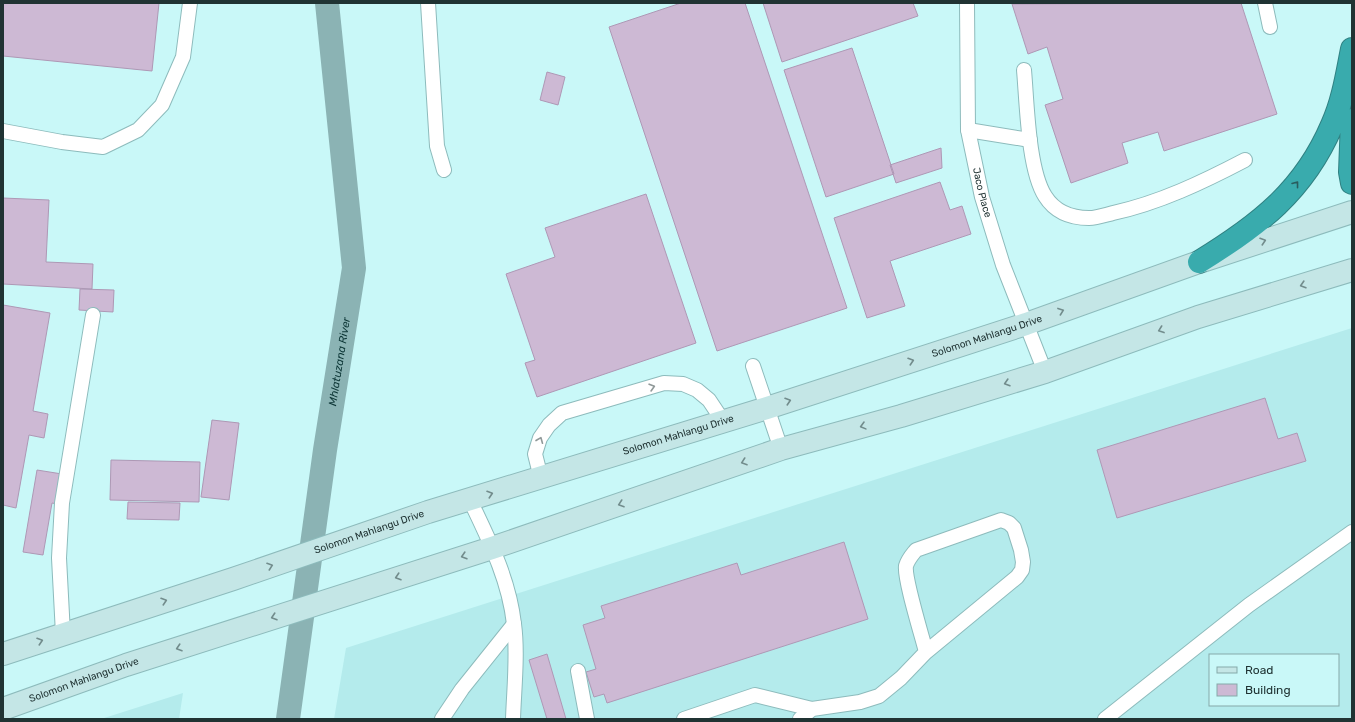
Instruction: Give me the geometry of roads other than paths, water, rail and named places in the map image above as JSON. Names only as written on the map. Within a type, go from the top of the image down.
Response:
[{"type":"highway","points":[[1199,262],[1237,239],[1270,213],[1292,190],[1313,162],[1333,125],[1344,90],[1352,49]]},
{"type":"highway","points":[[1352,120],[1350,172],[1352,183]]},
{"type":"main road","name":"Solomon Mahlangu Drive","points":[[3,654],[233,579],[439,509],[767,408],[1026,324],[1199,262],[1352,212]]},
{"type":"main road","name":"Solomon Mahlangu Drive","points":[[3,709],[126,665],[492,548],[781,449],[901,416],[1045,372],[1198,317],[1352,270]]},
{"type":"lane","points":[[3,131],[62,142],[103,147],[138,130],[162,105],[183,57],[190,3]]},
{"type":"lane","points":[[428,3],[437,146],[444,170]]},
{"type":"lane","name":"Jaco Place","points":[[967,3],[968,130],[982,197],[1004,265],[1045,372]]},
{"type":"lane","points":[[1265,3],[1270,27]]},
{"type":"lane","points":[[1024,70],[1030,140],[1037,172],[1045,195],[1057,210],[1070,216],[1090,218],[1134,209],[1204,182],[1245,160]]},
{"type":"lane","points":[[968,130],[1030,140]]},
{"type":"lane","points":[[63,634],[59,558],[62,503],[93,315]]},
{"type":"lane","points":[[753,366],[781,449]]},
{"type":"lane","points":[[541,478],[535,454],[540,438],[548,425],[562,413],[664,383],[683,384],[697,390],[709,400],[722,421]]},
{"type":"lane","points":[[470,500],[492,548],[505,582],[514,624],[513,719]]},
{"type":"lane","points":[[684,719],[755,695],[812,709],[860,702],[879,696],[900,678],[926,652],[1017,577],[1022,570],[1023,562],[1014,528],[1009,523],[1001,520],[985,524],[916,550],[910,556],[906,566],[908,580],[926,652]]},
{"type":"lane","points":[[1105,719],[1249,605],[1352,532]]},
{"type":"lane","points":[[442,719],[462,689],[514,624]]},
{"type":"lane","points":[[578,671],[587,719]]},
{"type":"lane","points":[[800,719],[812,709]]},
{"type":"waterway","name":"Mhlatuzana River","points":[[288,719],[325,450],[354,268],[327,3]]}]
